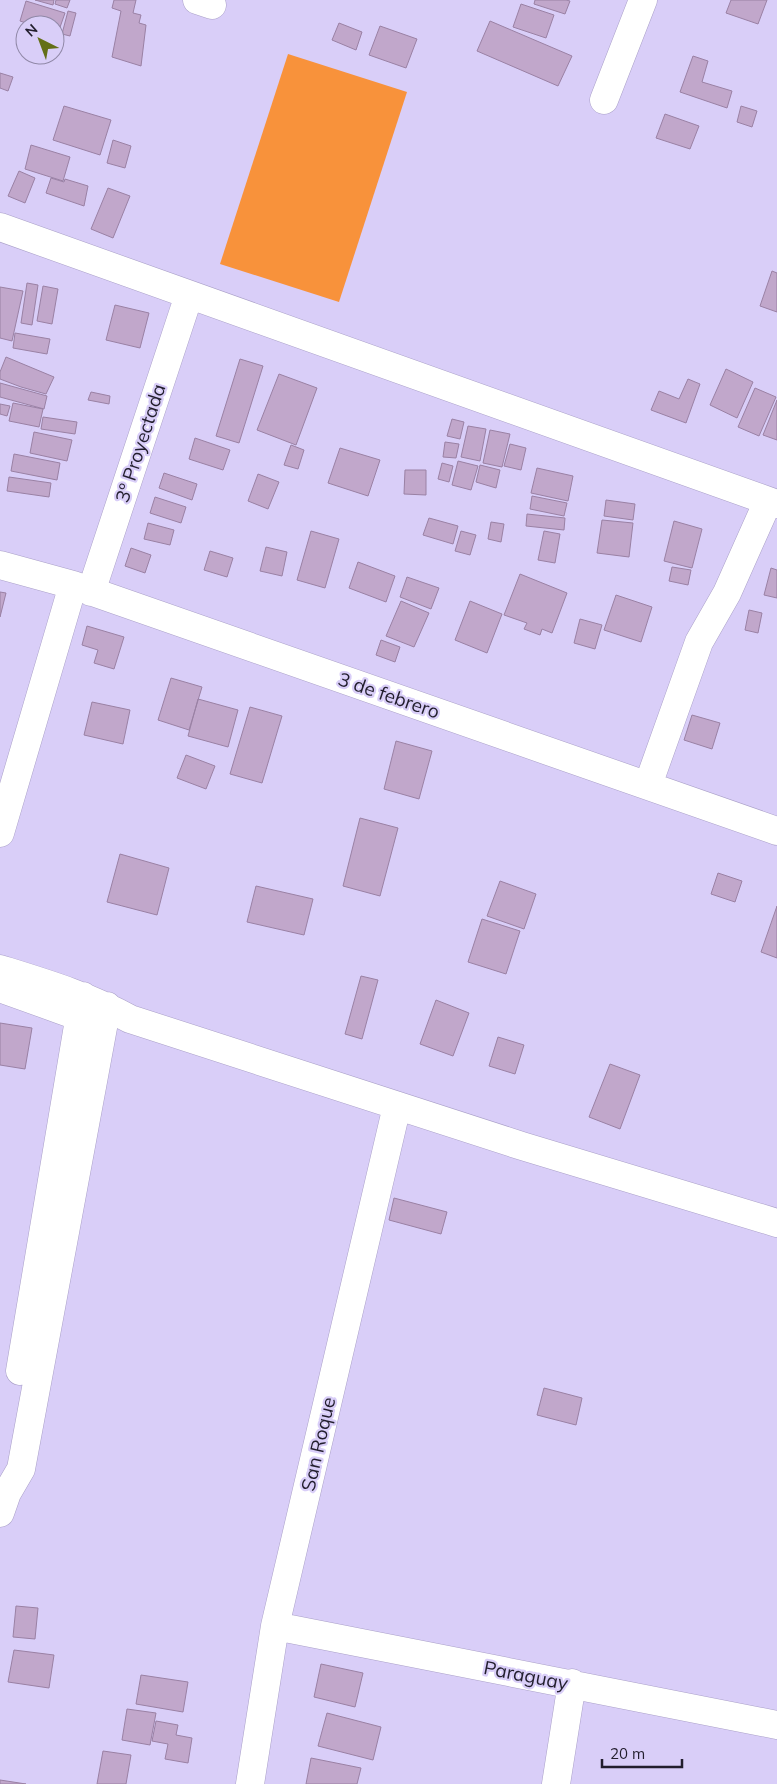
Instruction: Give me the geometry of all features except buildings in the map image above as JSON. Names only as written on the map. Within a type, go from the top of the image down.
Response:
[{"type":"street","points":[[604,100],[643,0]]},
{"type":"street","points":[[0,228],[772,502],[727,593],[699,642],[648,785]]},
{"type":"street","name":"3º Proyectada","points":[[0,833],[82,589],[189,295]]},
{"type":"street","name":"3 de febrero","points":[[0,565],[82,589],[777,831]]},
{"type":"street","points":[[0,969],[93,1011]]},
{"type":"street","points":[[0,988],[130,1019],[397,1106],[777,1223]]},
{"type":"street","points":[[3,1485],[21,1469],[93,1011]]},
{"type":"street","name":"San Roque","points":[[250,1784],[275,1626],[397,1106]]},
{"type":"street","name":"Paraguay","points":[[275,1626],[777,1725]]},
{"type":"street","points":[[556,1784],[572,1684]]},
{"type":"shaded area","points":[[288,54],[407,92],[339,302],[220,264]]}]
